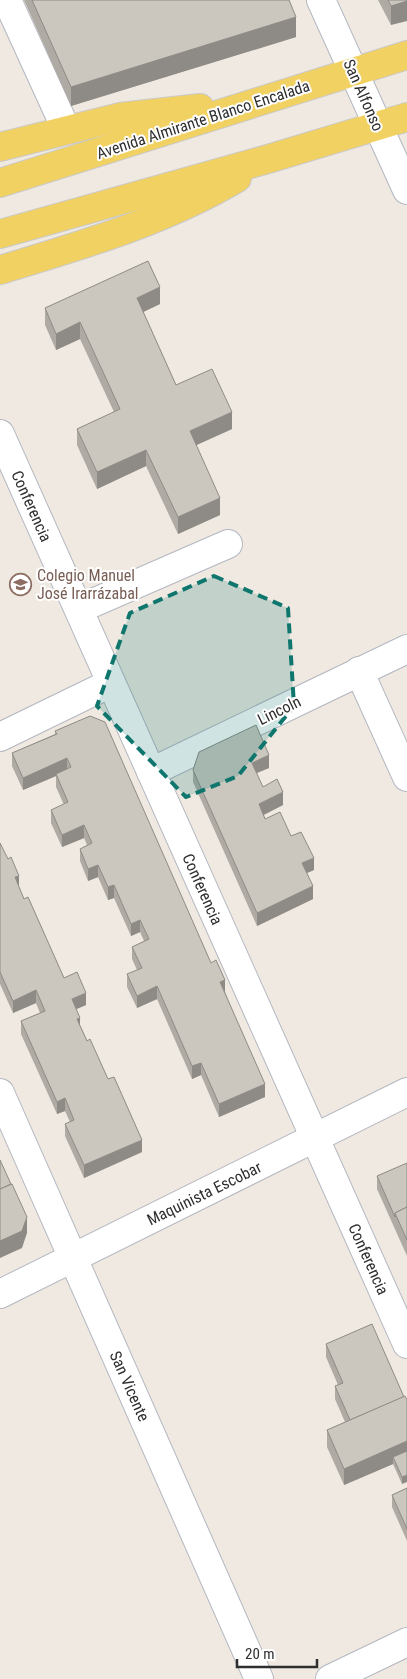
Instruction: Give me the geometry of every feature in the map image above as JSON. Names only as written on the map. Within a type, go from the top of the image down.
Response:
[{"type":"main road","name":"Avenida Almirante Blanco Encalada","points":[[0,183],[407,55]]},
{"type":"main road","points":[[0,147],[120,117],[161,111],[239,107]]},
{"type":"main road","points":[[0,234],[268,159],[407,117]]},
{"type":"main road","points":[[0,270],[100,240],[175,211],[211,193],[268,159]]},
{"type":"street","points":[[7,0],[66,129]]},
{"type":"street","name":"San Alfonso","points":[[321,0],[407,190]]},
{"type":"street","name":"Conferencia","points":[[0,434],[407,1344]]},
{"type":"street","points":[[78,609],[228,544]]},
{"type":"street","name":"Lincoln","points":[[151,772],[407,648]]},
{"type":"street","points":[[359,671],[407,777]]},
{"type":"street","points":[[0,738],[111,682]]},
{"type":"street","name":"Maquinista Escobar","points":[[0,1294],[407,1092]]},
{"type":"street","name":"San Vicente","points":[[0,1093],[260,1679]]},
{"type":"street","points":[[330,1679],[407,1642]]},
{"type":"highlighted area","points":[[214,576],[288,608],[294,706],[238,776],[186,797],[97,706],[130,613]]},
{"type":"building","points":[[32,0],[289,0],[296,17],[71,87]]},
{"type":"building","points":[[388,0],[407,0],[407,1],[391,6]]},
{"type":"building","points":[[148,261],[160,287],[137,298],[176,385],[212,369],[232,412],[190,431],[220,498],[178,517],[146,450],[97,472],[77,429],[120,409],[80,322],[56,334],[45,308]]},
{"type":"building","points":[[90,716],[105,722],[211,963],[216,960],[225,980],[220,982],[265,1084],[219,1104],[201,1063],[192,1066],[157,986],[137,996],[127,974],[142,968],[132,947],[149,939],[140,920],[131,924],[114,885],[108,887],[98,865],[88,869],[80,849],[92,843],[84,825],[62,835],[51,810],[68,802],[56,774],[71,767],[67,758],[23,778],[12,753],[57,734],[55,731]]},
{"type":"building","points":[[256,725],[269,755],[252,763],[263,787],[277,779],[283,792],[259,804],[265,819],[280,812],[291,836],[301,832],[314,858],[302,863],[313,886],[257,913],[193,770],[199,752]]},
{"type":"building","points":[[0,843],[8,859],[11,857],[19,876],[15,877],[24,899],[28,897],[64,978],[77,972],[86,993],[72,999],[80,1018],[77,1019],[87,1041],[90,1039],[108,1079],[114,1077],[142,1140],[84,1165],[65,1124],[74,1120],[65,1098],[57,1102],[21,1021],[45,1011],[36,990],[13,1001],[0,972]]},
{"type":"building","points":[[0,1160],[11,1184],[0,1189]]},
{"type":"building","points":[[407,1163],[407,1207],[395,1213],[395,1217],[377,1176]]},
{"type":"building","points":[[12,1184],[27,1217],[22,1231],[0,1241],[0,1189]]},
{"type":"building","points":[[407,1207],[407,1240],[395,1213]]},
{"type":"building","points":[[372,1324],[404,1397],[350,1420],[335,1386],[343,1383],[326,1344]]},
{"type":"building","points":[[405,1396],[407,1400],[407,1441],[344,1469],[327,1430]]},
{"type":"building","points":[[407,1451],[407,1475],[402,1477],[393,1457]]},
{"type":"building","points":[[407,1488],[407,1529],[392,1495]]},
{"type":"place","name":"Colegio Manuel José Irarrázabal","points":[[21,584]]}]
